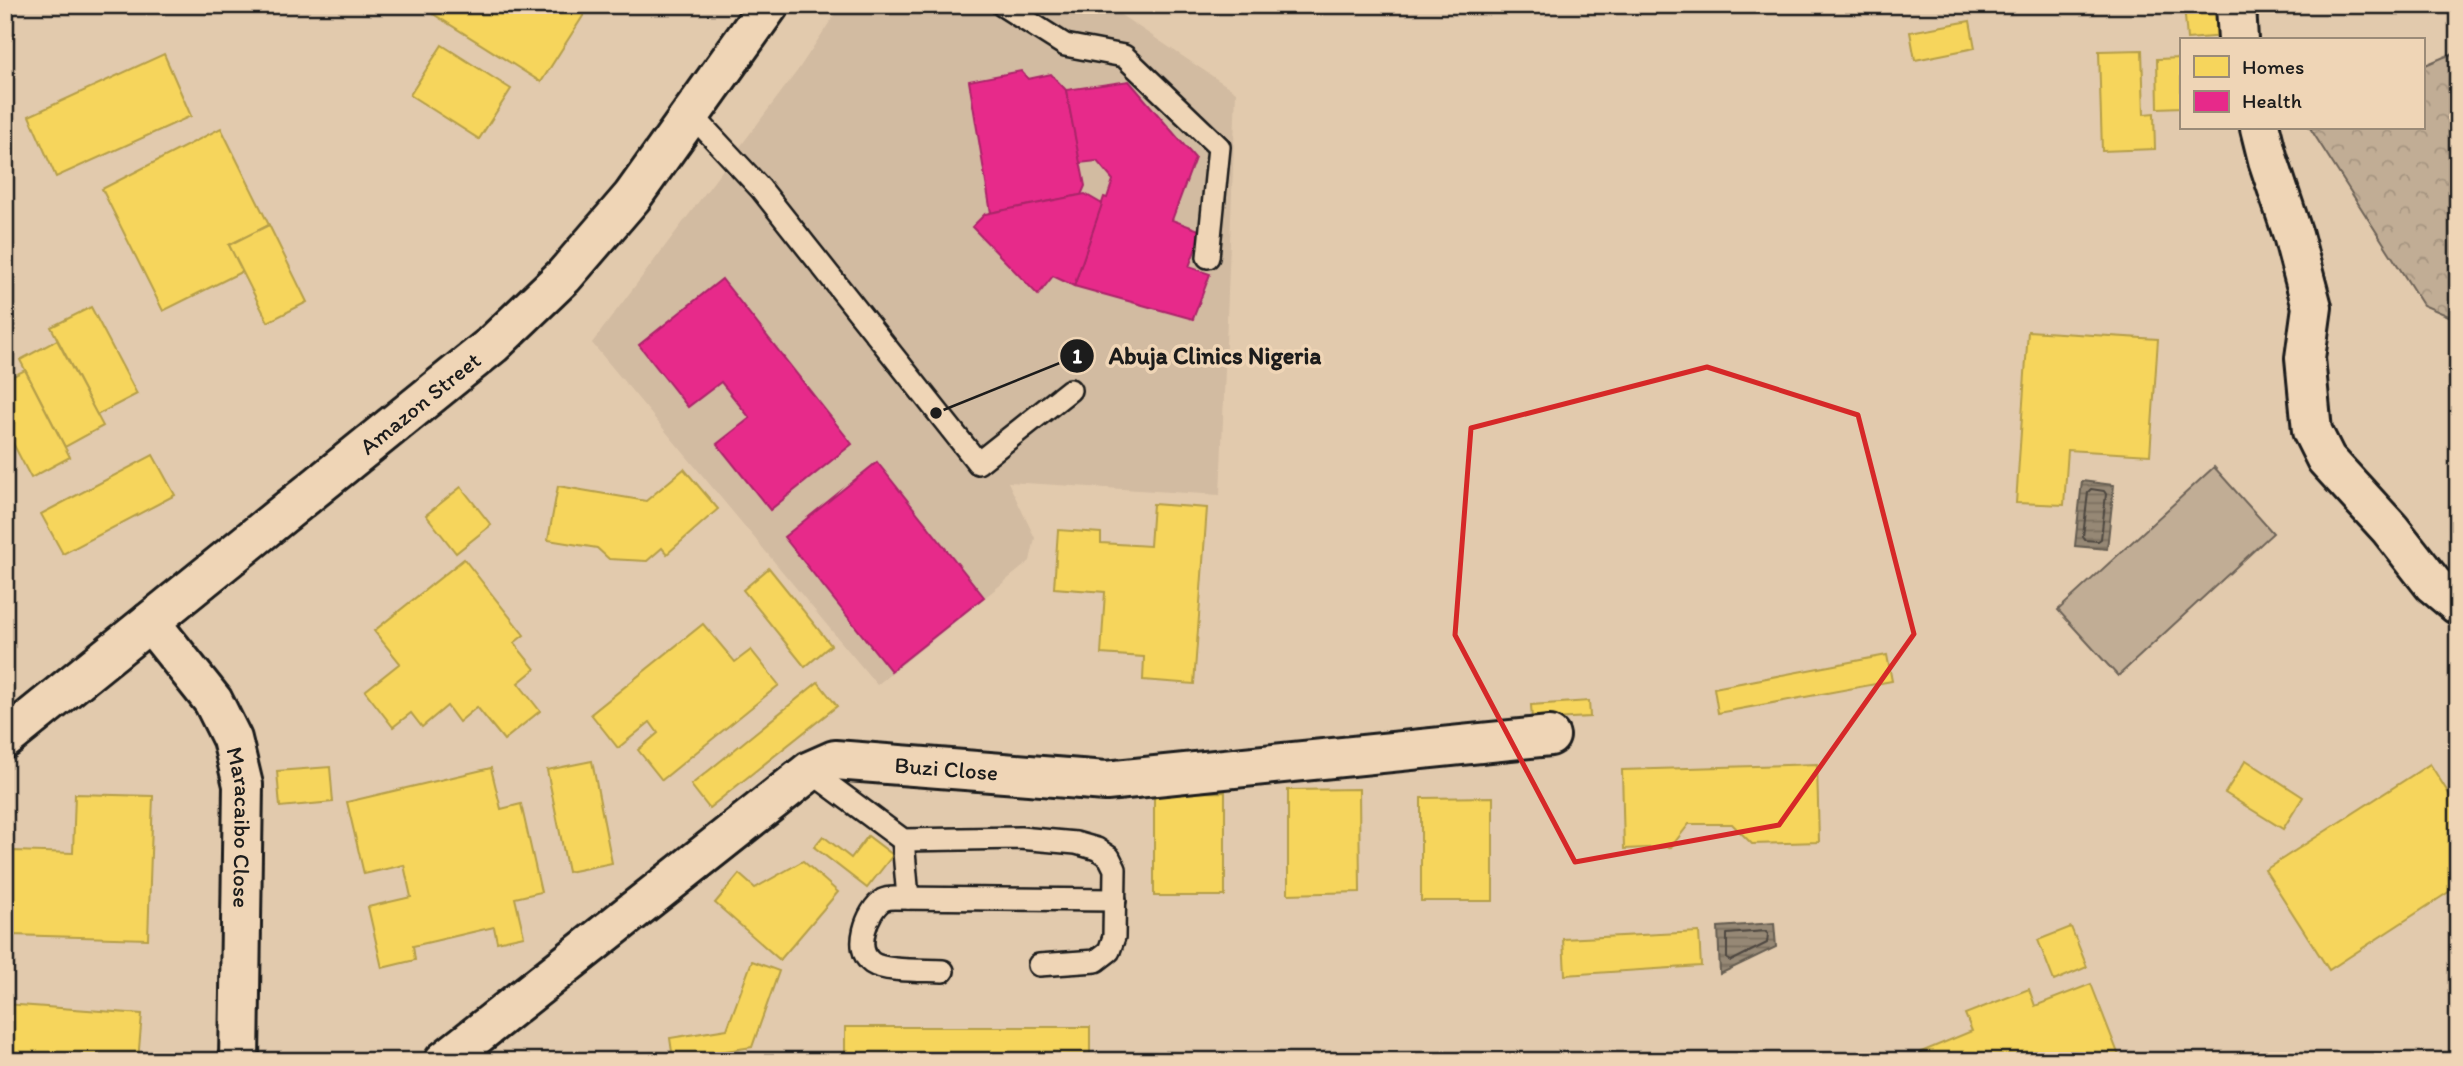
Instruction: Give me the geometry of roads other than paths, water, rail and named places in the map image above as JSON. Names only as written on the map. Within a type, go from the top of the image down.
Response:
[{"type":"street","name":"Amazon Street","points":[[5,739],[492,345],[573,266],[632,197],[769,5]]},
{"type":"street","points":[[2236,5],[2238,38]]},
{"type":"street","points":[[2260,130],[2312,307],[2305,358],[2312,431],[2326,459],[2390,529],[2433,584],[2458,605]]},
{"type":"street","name":"Maracaibo Close","points":[[150,622],[213,701],[232,738],[243,785],[239,1061]]},
{"type":"street","name":"Buzi Close","points":[[444,1061],[810,771],[835,760],[1107,781],[1550,736]]},
{"type":"lane","points":[[1002,5],[1065,46],[1124,57],[1219,147],[1208,257]]},
{"type":"lane","points":[[692,115],[761,189],[978,463],[1070,390]]},
{"type":"lane","points":[[810,771],[903,840],[1020,838],[1076,843],[1097,849],[1109,857],[1115,869],[1114,937],[1110,951],[1096,961],[1039,965]]},
{"type":"lane","points":[[903,840],[908,898]]},
{"type":"lane","points":[[943,971],[885,967],[872,963],[861,942],[874,911],[883,900],[1115,900]]},
{"type":"water","points":[[2082,481],[2114,485],[2107,549],[2075,546]]},
{"type":"water","points":[[1774,923],[1776,947],[1720,974],[1718,927]]},
{"type":"place","name":"Abuja Clinics Nigeria","points":[[936,413]]}]
